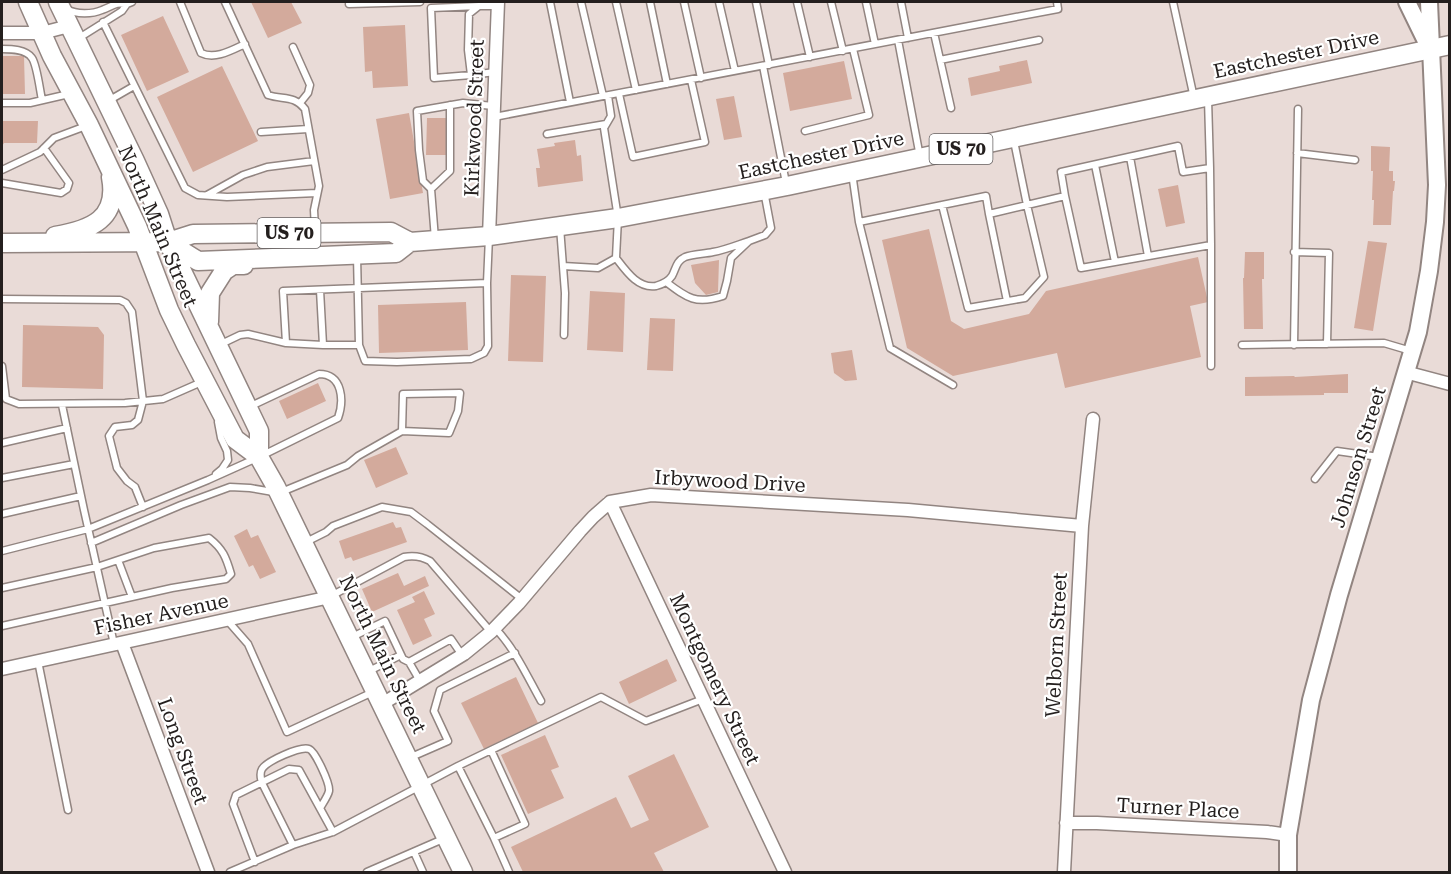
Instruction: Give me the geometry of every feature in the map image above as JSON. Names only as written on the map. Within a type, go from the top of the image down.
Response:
[{"type":"main road","name":"North Main Street","points":[[28,2],[137,226],[170,310],[209,389],[235,440],[259,457],[279,493],[463,873]]},
{"type":"main road","name":"North Main Street","points":[[58,3],[140,172],[159,214],[168,242],[259,431],[259,457]]},
{"type":"main road","name":"Eastchester Drive","points":[[168,242],[193,234],[391,232],[410,242],[489,236],[618,218],[764,191],[1449,45]]},
{"type":"main road","points":[[4,243],[58,236],[95,224],[106,214],[111,204],[110,169]]},
{"type":"main road","name":"Eastchester Drive","points":[[168,242],[198,261],[396,253],[410,242]]},
{"type":"main road","name":"US 70","points":[[4,243],[168,242]]},
{"type":"main road","points":[[209,327],[210,293],[224,271],[232,265],[273,264],[281,258]]},
{"type":"street","name":"Johnson Street","points":[[1407,2],[1430,49]]},
{"type":"street","name":"Johnson Street","points":[[1288,873],[1288,835],[1311,700],[1339,595],[1418,332],[1430,271],[1437,185],[1429,2]]},
{"type":"street","name":"Kirkwood Street","points":[[489,236],[498,4]]},
{"type":"street","points":[[2,33],[72,33]]},
{"type":"street","points":[[1405,372],[1449,384]]},
{"type":"street","name":"Welborn Street","points":[[1064,873],[1082,526],[1093,419]]},
{"type":"street","name":"Irbywood Drive","points":[[610,502],[651,495],[908,510],[1082,526]]},
{"type":"street","points":[[378,697],[420,681],[462,655],[493,630],[580,531],[610,502]]},
{"type":"street","name":"Montgomery Street","points":[[610,502],[785,873]]},
{"type":"street","name":"Fisher Avenue","points":[[2,669],[330,597]]},
{"type":"street","name":"Long Street","points":[[118,643],[208,873]]},
{"type":"street","name":"Turner Place","points":[[1066,823],[1266,832],[1288,835]]},
{"type":"lane","points":[[180,2],[201,53],[207,56],[220,54],[245,44]]},
{"type":"lane","points":[[225,2],[268,95],[293,99],[304,109],[319,186],[314,210],[315,233]]},
{"type":"lane","points":[[349,4],[420,2]]},
{"type":"lane","points":[[550,2],[570,102]]},
{"type":"lane","points":[[581,2],[611,116],[604,128],[618,218],[616,258],[630,276],[643,285],[660,285],[672,276],[678,261],[686,256],[713,252],[765,235],[771,228],[764,191]]},
{"type":"lane","points":[[616,2],[636,90]]},
{"type":"lane","points":[[650,2],[667,84]]},
{"type":"lane","points":[[684,2],[701,78]]},
{"type":"lane","points":[[719,2],[735,71]]},
{"type":"lane","points":[[756,2],[787,186]]},
{"type":"lane","points":[[797,2],[810,57]]},
{"type":"lane","points":[[831,2],[843,51]]},
{"type":"lane","points":[[866,2],[875,44]]},
{"type":"lane","points":[[901,2],[908,38]]},
{"type":"lane","points":[[435,240],[431,189],[423,181],[417,111],[462,104],[494,111],[570,102],[1058,9],[1057,2]]},
{"type":"lane","points":[[1173,2],[1201,98],[1210,168],[1211,366]]},
{"type":"lane","points":[[58,3],[73,13],[100,11],[118,3],[129,3]]},
{"type":"lane","points":[[72,33],[104,22],[122,11],[129,3]]},
{"type":"lane","points":[[495,72],[434,78],[431,5],[498,4]]},
{"type":"lane","points":[[471,75],[468,50],[469,14],[479,6]]},
{"type":"lane","points":[[104,22],[185,188],[198,195],[226,197],[317,193]]},
{"type":"lane","points":[[934,33],[951,108]]},
{"type":"lane","points":[[898,40],[921,158]]},
{"type":"lane","points":[[940,60],[1039,40]]},
{"type":"lane","points":[[293,47],[310,85],[308,93],[300,103]]},
{"type":"lane","points":[[2,49],[16,49],[33,58],[42,100]]},
{"type":"lane","points":[[805,131],[869,115],[853,49]]},
{"type":"lane","points":[[619,93],[633,157],[705,142],[692,80]]},
{"type":"lane","points":[[105,102],[134,86]]},
{"type":"lane","points":[[2,103],[30,103],[72,93]]},
{"type":"lane","points":[[431,189],[450,171],[450,105]]},
{"type":"lane","points":[[1294,345],[1298,109]]},
{"type":"lane","points":[[547,134],[606,124]]},
{"type":"lane","points":[[2,170],[40,152],[54,138],[89,125]]},
{"type":"lane","points":[[261,132],[308,129]]},
{"type":"lane","points":[[942,205],[968,308],[1025,298],[1044,277],[1013,138]]},
{"type":"lane","points":[[1210,168],[1183,172],[1178,147],[1061,172],[1081,268],[1211,245]]},
{"type":"lane","points":[[2,183],[52,193],[61,193],[67,189],[69,183],[44,148]]},
{"type":"lane","points":[[1296,153],[1355,160]]},
{"type":"lane","points":[[1130,157],[1148,256]]},
{"type":"lane","points":[[207,196],[243,174],[267,167],[314,161]]},
{"type":"lane","points":[[1095,165],[1115,262]]},
{"type":"lane","points":[[852,172],[859,222],[890,348],[953,385]]},
{"type":"lane","points":[[859,222],[986,196],[1007,301]]},
{"type":"lane","points":[[988,214],[1065,196]]},
{"type":"lane","points":[[560,226],[565,293],[564,335]]},
{"type":"lane","points":[[357,255],[359,345],[364,362],[471,359],[484,353],[488,346],[489,236]]},
{"type":"lane","points":[[666,282],[684,296],[696,299],[711,300],[723,296],[731,258],[749,241]]},
{"type":"lane","points":[[1294,252],[1329,253],[1327,344]]},
{"type":"lane","points":[[563,266],[598,268],[616,258]]},
{"type":"lane","points":[[286,343],[283,291],[487,283]]},
{"type":"lane","points":[[320,290],[323,345]]},
{"type":"lane","points":[[2,299],[120,300],[126,303],[132,312],[143,401],[138,420],[132,425],[115,427],[109,436],[117,468],[135,488],[143,507]]},
{"type":"lane","points":[[218,345],[240,334],[248,334],[286,343],[359,345]]},
{"type":"lane","points":[[1242,345],[1384,344],[1412,351]]},
{"type":"lane","points":[[2,366],[6,399],[19,405],[143,401],[209,389],[228,460],[222,469],[208,480]]},
{"type":"lane","points":[[2,551],[88,529],[208,480],[338,418],[342,398],[334,379],[325,374],[319,374],[248,407]]},
{"type":"lane","points":[[91,543],[230,487],[279,493],[347,465],[358,456],[402,431],[449,432],[458,411],[460,393],[403,394],[402,431]]},
{"type":"lane","points":[[62,405],[105,603],[118,643]]},
{"type":"lane","points":[[2,443],[67,428]]},
{"type":"lane","points":[[1315,479],[1337,451],[1380,457]]},
{"type":"lane","points":[[2,478],[74,464]]},
{"type":"lane","points":[[2,514],[81,496]]},
{"type":"lane","points":[[303,543],[333,526],[382,507],[411,512],[522,599]]},
{"type":"lane","points":[[2,588],[97,567],[154,548],[208,538],[219,546],[226,557],[231,574],[226,579],[172,588],[2,626]]},
{"type":"lane","points":[[330,597],[404,557],[413,555],[422,557],[430,561],[493,630],[504,637],[541,701]]},
{"type":"lane","points":[[118,560],[132,597]]},
{"type":"lane","points":[[227,620],[248,644],[287,732],[378,697]]},
{"type":"lane","points":[[350,638],[385,621],[403,659],[409,662],[420,681]]},
{"type":"lane","points":[[409,662],[451,639],[462,655]]},
{"type":"lane","points":[[408,759],[448,741],[434,711],[440,690],[515,653]]},
{"type":"lane","points":[[366,672],[401,655]]},
{"type":"lane","points":[[38,661],[68,810]]},
{"type":"lane","points":[[230,873],[293,845],[333,832],[458,766],[601,698],[646,721],[704,699]]},
{"type":"lane","points":[[293,845],[262,783],[260,773],[263,767],[299,748],[312,751],[328,782],[329,791],[320,808]]},
{"type":"lane","points":[[491,750],[525,824],[494,838]]},
{"type":"lane","points":[[458,766],[509,873]]},
{"type":"lane","points":[[255,862],[233,804],[236,795],[289,769],[299,770],[333,832]]},
{"type":"lane","points":[[367,873],[447,838]]},
{"type":"lane","points":[[414,852],[423,873]]},
{"type":"building","points":[[251,2],[291,2],[302,23],[268,38]]},
{"type":"building","points":[[163,16],[189,72],[147,91],[121,35]]},
{"type":"building","points":[[405,25],[408,86],[373,88],[372,71],[365,72],[363,27]]},
{"type":"building","points":[[2,56],[24,56],[25,94],[2,94]]},
{"type":"building","points":[[1027,60],[1032,83],[971,96],[968,78],[1000,71],[999,66]]},
{"type":"building","points":[[844,61],[852,99],[790,111],[783,73]]},
{"type":"building","points":[[222,66],[258,141],[193,172],[157,97]]},
{"type":"building","points":[[734,96],[742,137],[724,140],[716,99]]},
{"type":"building","points":[[409,113],[423,193],[390,199],[376,119]]},
{"type":"building","points":[[427,118],[447,118],[446,155],[426,155]]},
{"type":"building","points":[[2,121],[38,121],[37,143],[4,143],[2,146]]},
{"type":"building","points":[[575,140],[577,156],[581,155],[583,181],[538,187],[536,168],[540,168],[537,149],[555,146],[554,143]]},
{"type":"building","points":[[1371,146],[1390,147],[1389,171],[1393,171],[1393,181],[1395,181],[1391,225],[1373,225]]},
{"type":"building","points":[[1178,185],[1185,223],[1166,227],[1158,189]]},
{"type":"building","points":[[929,229],[951,321],[964,329],[1029,314],[1046,291],[1198,257],[1208,302],[1190,306],[1201,357],[1065,388],[1057,353],[953,376],[907,348],[882,240]]},
{"type":"building","points":[[1368,241],[1387,243],[1373,331],[1354,328]]},
{"type":"building","points":[[1245,252],[1264,252],[1263,329],[1244,329]]},
{"type":"building","points":[[719,260],[718,292],[706,295],[695,283],[691,265]]},
{"type":"building","points":[[511,275],[546,276],[543,362],[508,361]]},
{"type":"building","points":[[590,291],[625,293],[623,352],[587,350]]},
{"type":"building","points":[[466,302],[468,350],[379,353],[378,305]]},
{"type":"building","points":[[650,318],[675,319],[673,371],[647,370]]},
{"type":"building","points":[[23,325],[98,327],[104,335],[103,389],[22,387]]},
{"type":"building","points":[[852,350],[857,380],[845,381],[834,373],[831,353]]},
{"type":"building","points":[[1348,374],[1348,393],[1245,396],[1245,377]]},
{"type":"building","points":[[318,383],[326,401],[287,419],[279,401]]},
{"type":"building","points":[[396,447],[408,474],[376,488],[364,460]]},
{"type":"building","points":[[393,522],[396,528],[401,527],[407,542],[353,561],[351,557],[345,559],[339,541]]},
{"type":"building","points":[[247,529],[251,538],[258,535],[276,572],[260,579],[253,565],[249,567],[234,536]]},
{"type":"building","points":[[398,573],[404,586],[425,576],[429,586],[372,612],[362,589]]},
{"type":"building","points":[[424,591],[435,614],[424,619],[432,636],[413,645],[397,610],[415,602],[412,597]]},
{"type":"building","points":[[667,659],[677,681],[629,704],[619,682]]},
{"type":"building","points":[[516,677],[538,723],[484,749],[461,703]]},
{"type":"building","points":[[545,735],[559,767],[551,770],[564,798],[528,814],[501,755]]},
{"type":"building","points":[[674,754],[709,827],[654,853],[664,872],[523,872],[511,847],[616,797],[631,828],[649,820],[628,776]]}]
